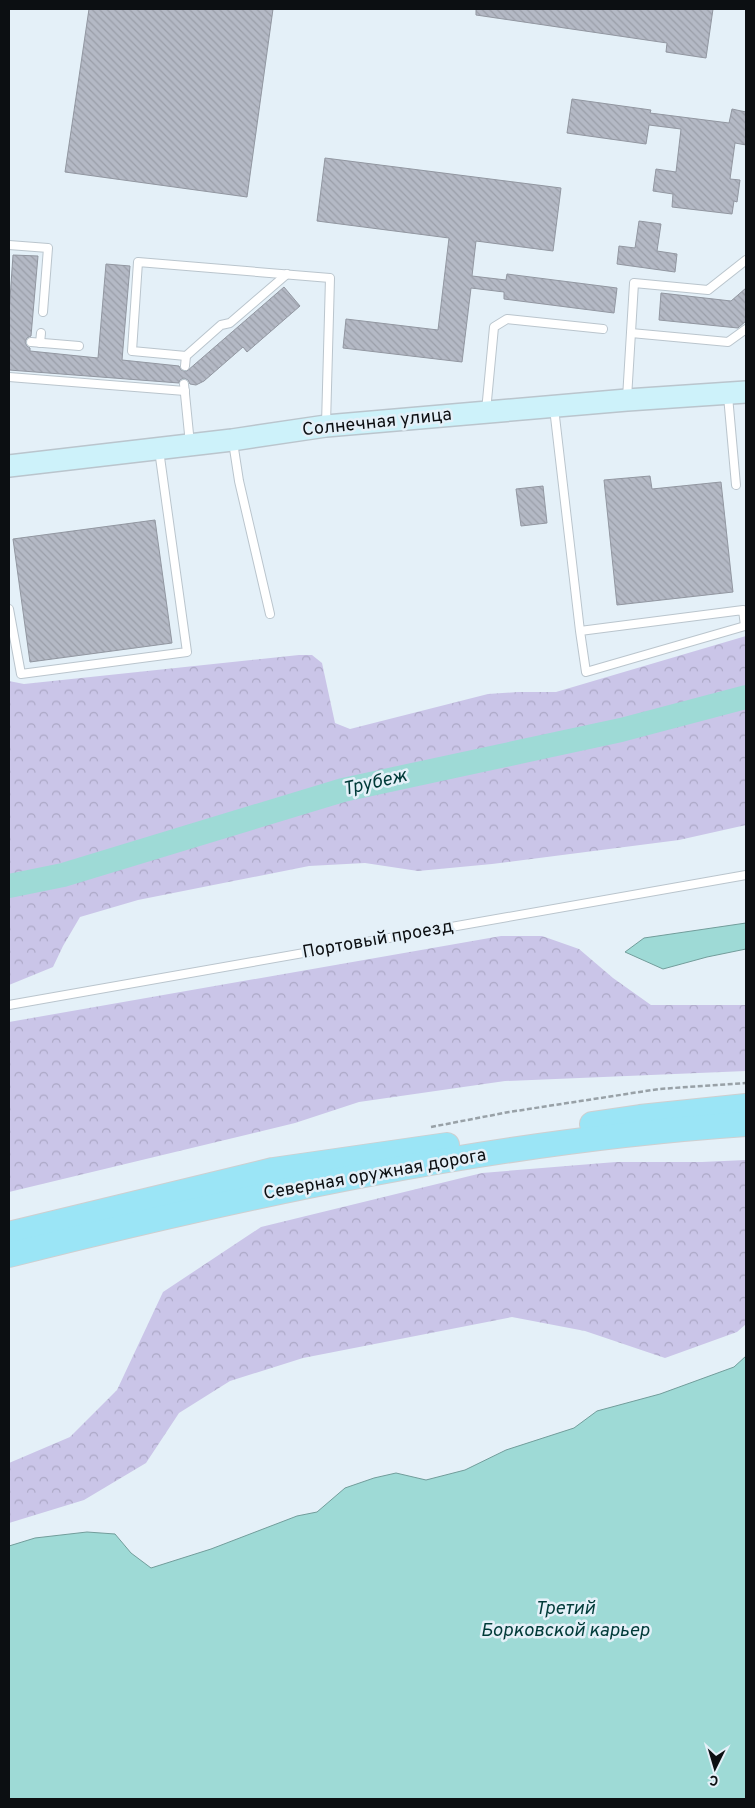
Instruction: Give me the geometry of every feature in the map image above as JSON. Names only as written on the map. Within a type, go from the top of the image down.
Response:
[{"type":"main road","name":"Солнечная улица","points":[[9,466],[232,440],[326,426],[627,400],[737,393]]},
{"type":"main road","points":[[9,1234],[273,1170],[640,1117],[746,1106]]},
{"type":"main road","name":"Северная оружная дорога","points":[[9,1255],[281,1191],[387,1170],[610,1137],[746,1124]]},
{"type":"lane","points":[[9,245],[48,248],[42,312]]},
{"type":"lane","points":[[627,400],[634,283],[708,290],[746,260]]},
{"type":"lane","points":[[186,356],[132,351],[138,262],[330,278],[326,426]]},
{"type":"lane","points":[[185,366],[186,356],[221,326],[230,323],[287,274]]},
{"type":"lane","points":[[486,412],[494,327],[507,320],[603,329]]},
{"type":"lane","points":[[631,333],[728,342],[746,329]]},
{"type":"lane","points":[[40,343],[41,333]]},
{"type":"lane","points":[[31,342],[79,346]]},
{"type":"lane","points":[[9,377],[185,387],[190,444]]},
{"type":"lane","points":[[736,485],[737,393]]},
{"type":"lane","points":[[554,406],[580,631],[586,672],[745,626],[743,610],[580,631]]},
{"type":"lane","points":[[232,440],[239,482],[270,614]]},
{"type":"lane","points":[[9,609],[21,674],[187,652],[158,448]]},
{"type":"lane","name":"Портовый проезд","points":[[9,1005],[746,875]]},
{"type":"green space","points":[[746,636],[746,825],[679,840],[492,864],[418,871],[365,863],[309,866],[138,900],[80,917],[53,967],[9,985],[9,681],[24,684],[312,655],[322,663],[335,723],[350,729],[488,694],[556,692]]},
{"type":"green space","points":[[501,936],[542,936],[579,949],[613,978],[651,1005],[746,1005],[746,1071],[505,1081],[359,1102],[295,1123],[9,1192],[9,1022]]},
{"type":"green space","points":[[746,1160],[746,1324],[737,1332],[665,1358],[585,1331],[512,1317],[303,1358],[230,1381],[179,1413],[146,1463],[84,1500],[9,1523],[9,1463],[70,1437],[117,1390],[163,1292],[261,1227],[482,1173],[616,1162]]},
{"type":"water","points":[[746,923],[746,949],[663,969],[625,952],[644,938]]},
{"type":"water","name":"Третий Борковской карьер","points":[[746,1356],[746,1799],[9,1799],[9,1546],[35,1538],[87,1532],[115,1534],[131,1553],[151,1568],[211,1549],[297,1516],[317,1512],[345,1488],[374,1478],[396,1473],[426,1480],[465,1470],[506,1450],[574,1428],[597,1411],[660,1394],[734,1367]]},
{"type":"building","points":[[89,9],[273,9],[247,197],[65,172]]},
{"type":"building","points":[[476,9],[713,9],[706,58],[666,52],[667,43],[476,15]]},
{"type":"building","points":[[572,99],[651,110],[650,113],[729,123],[732,109],[746,112],[746,145],[735,143],[730,179],[740,180],[737,202],[734,201],[732,214],[672,207],[673,194],[653,191],[656,169],[676,172],[681,129],[649,125],[646,144],[567,133]]},
{"type":"building","points":[[325,158],[561,188],[553,251],[476,241],[472,276],[506,280],[507,274],[617,288],[614,313],[504,299],[504,292],[471,288],[462,362],[343,348],[346,319],[438,330],[449,238],[317,221]]},
{"type":"building","points":[[639,221],[661,224],[657,251],[677,254],[675,272],[617,264],[619,246],[635,248]]},
{"type":"building","points":[[13,255],[38,256],[31,336],[25,342],[30,351],[98,358],[106,264],[130,266],[122,360],[179,366],[181,370],[187,371],[284,287],[300,306],[247,352],[243,347],[204,381],[196,385],[190,384],[184,378],[179,383],[9,370],[9,313]]},
{"type":"building","points":[[746,288],[746,321],[738,328],[659,320],[661,293],[731,301]]},
{"type":"building","points":[[650,476],[652,489],[721,482],[733,592],[617,605],[604,480]]},
{"type":"building","points":[[543,486],[547,523],[521,526],[516,489]]},
{"type":"building","points":[[155,520],[172,643],[30,662],[13,539]]},
{"type":"waterway","name":"Трубеж","points":[[9,886],[63,875],[343,790],[621,730],[746,697]]}]
